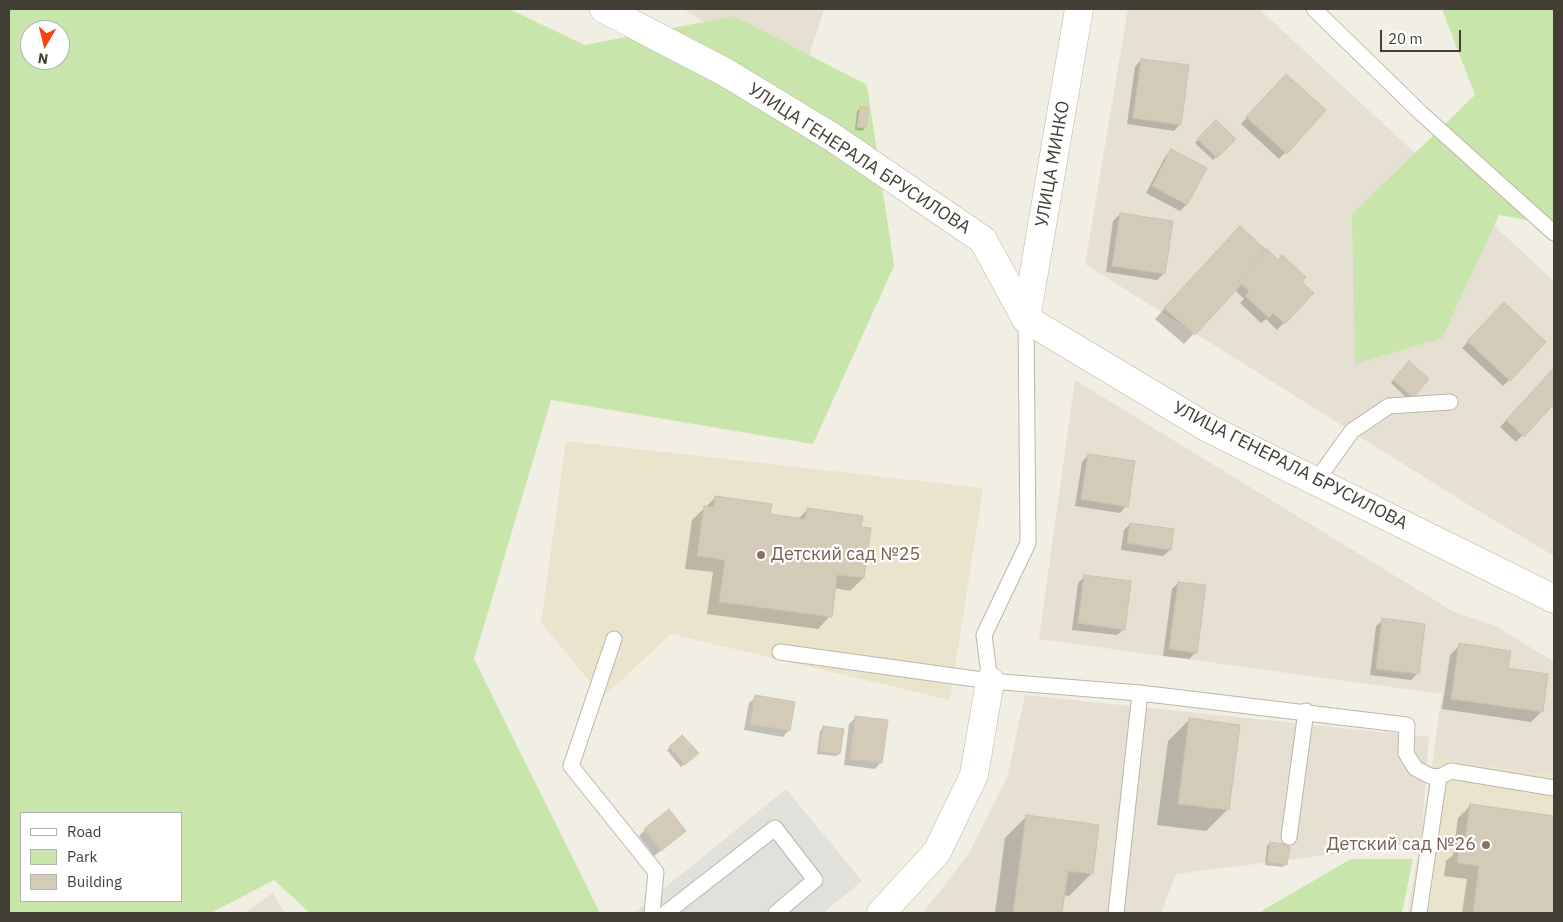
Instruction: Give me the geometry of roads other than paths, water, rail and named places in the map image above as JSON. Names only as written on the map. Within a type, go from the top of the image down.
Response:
[{"type":"street","name":"УЛИЦА ГЕНЕРАЛА БРУСИЛОВА","points":[[604,9],[725,72],[832,137],[983,240],[1026,318],[1208,428],[1554,598]]},
{"type":"street","name":"УЛИЦА МИНКО","points":[[1026,318],[1079,9]]},
{"type":"street","points":[[881,913],[937,852],[974,775],[990,680]]},
{"type":"lane","points":[[1314,9],[1422,114],[1554,233]]},
{"type":"lane","points":[[990,680],[984,635],[1028,543],[1026,318]]},
{"type":"lane","points":[[1316,481],[1352,431],[1389,406],[1450,402]]},
{"type":"lane","points":[[614,639],[571,766],[656,872],[652,913]]},
{"type":"lane","points":[[780,652],[990,680],[1140,693],[1306,711],[1407,725],[1406,753],[1415,768],[1430,776],[1439,777],[1451,771],[1554,788]]},
{"type":"lane","points":[[1116,913],[1140,693]]},
{"type":"lane","points":[[1289,837],[1306,711]]},
{"type":"lane","points":[[1419,913],[1439,777]]},
{"type":"lane","points":[[666,913],[775,828],[815,880],[776,913]]},
{"type":"place","name":"Детский сад №25","points":[[761,555]]},
{"type":"place","name":"Детский сад №26","points":[[1486,845]]}]
